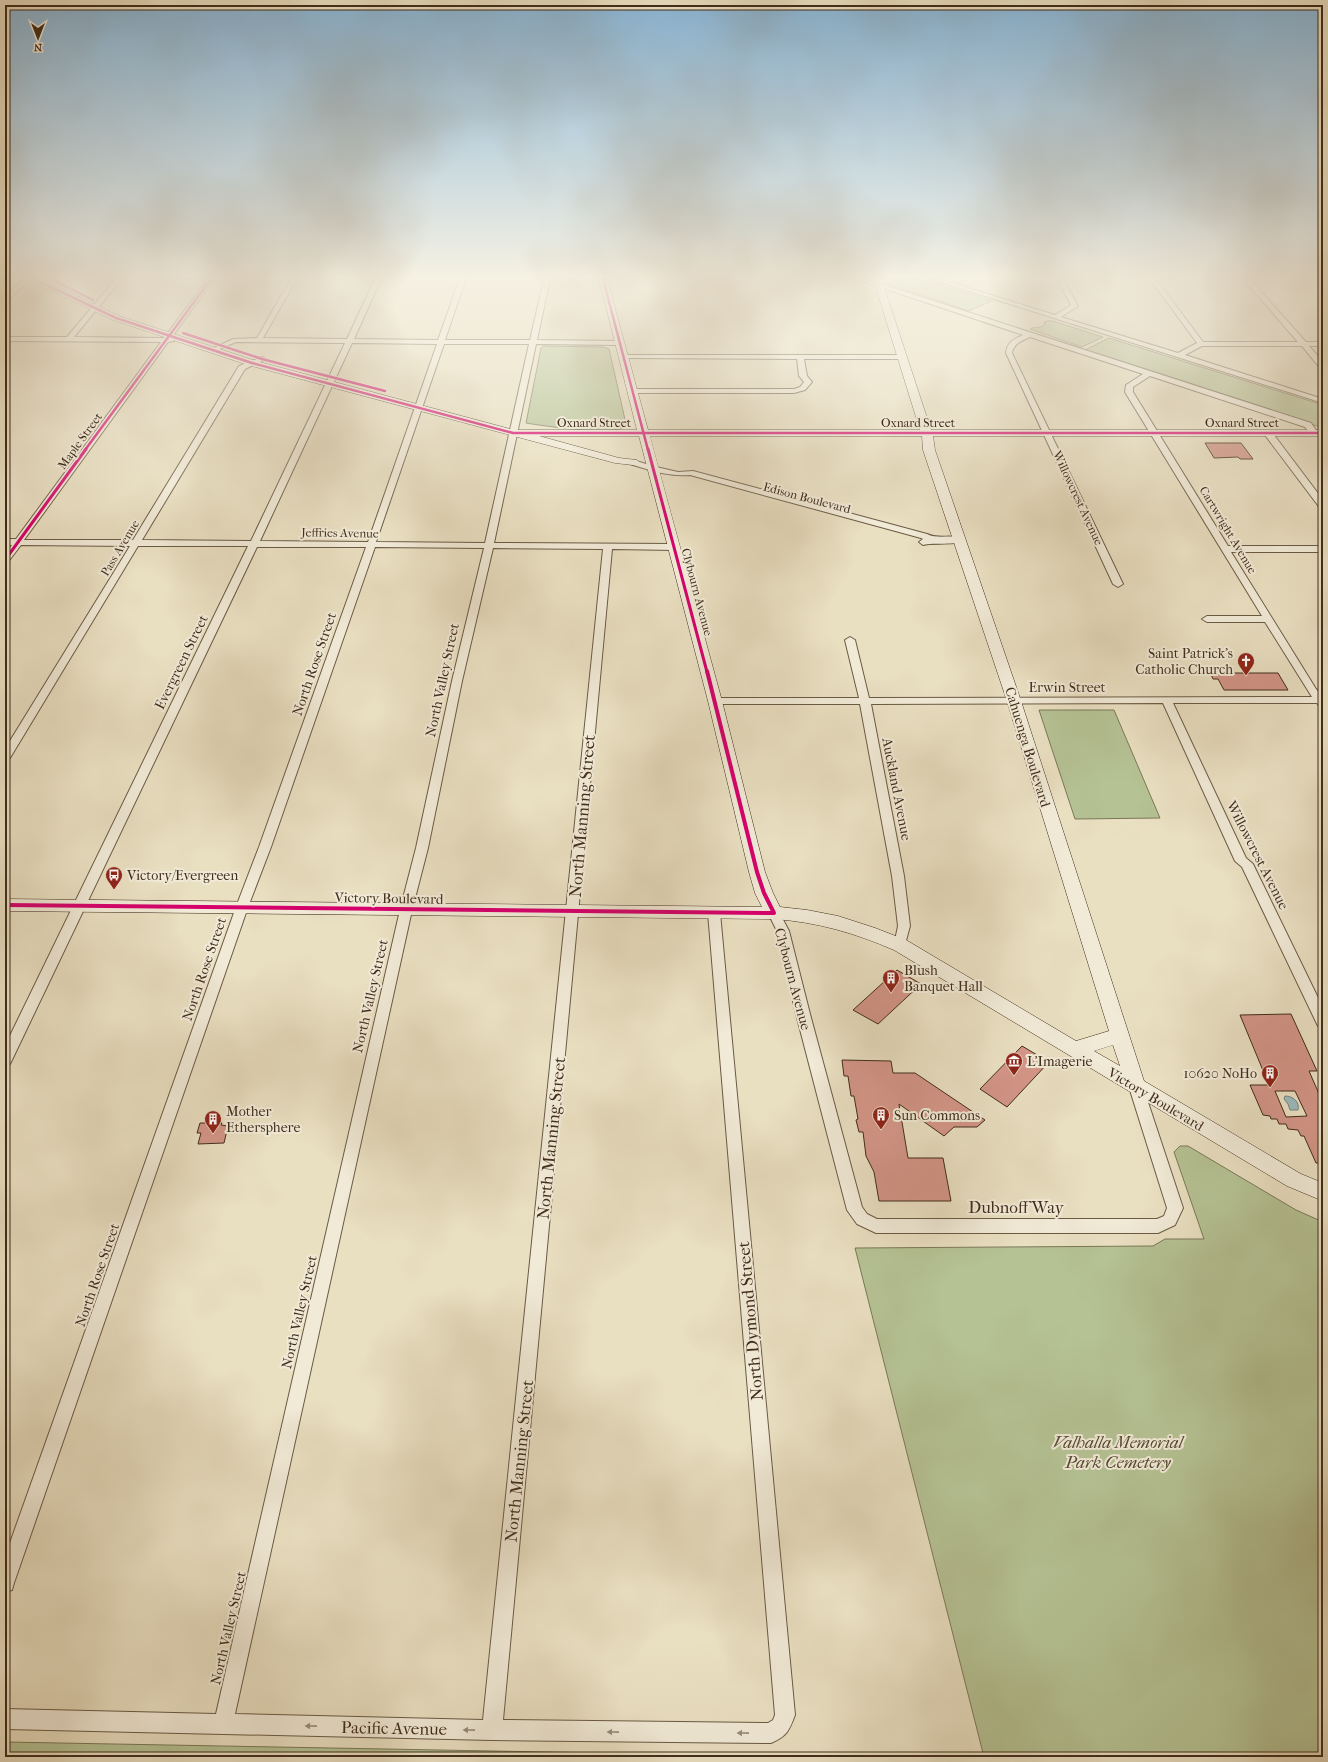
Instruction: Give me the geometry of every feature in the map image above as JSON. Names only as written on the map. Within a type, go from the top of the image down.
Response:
[{"type":"main road","name":"Edison Boulevard","points":[[235,357],[252,363],[330,380]]},
{"type":"main road","name":"Edison Boulevard","points":[[257,357],[330,380],[514,429],[619,461],[633,462]]},
{"type":"main road","name":"Clybourn Avenue","points":[[623,357],[715,701],[757,872],[764,893],[774,913]]},
{"type":"main road","name":"Cahuenga Boulevard","points":[[902,357],[927,433],[929,450],[1014,701],[1136,1087]]},
{"type":"main road","name":"Edison Boulevard","points":[[514,429],[541,433],[625,455],[633,462]]},
{"type":"main road","name":"Oxnard Street","points":[[541,433],[1318,433]]},
{"type":"main road","name":"Victory Boulevard","points":[[5,905],[774,913],[814,916],[866,930],[900,946],[1294,1180],[1323,1192]]},
{"type":"main road","points":[[1073,1049],[1119,1035]]},
{"type":"street","name":"Maple Street","points":[[5,560],[154,357]]},
{"type":"street","name":"Evergreen Street","points":[[5,1060],[254,544],[341,357]]},
{"type":"street","name":"North Rose Street","points":[[5,1583],[242,908],[268,839],[436,357]]},
{"type":"street","name":"North Valley Street","points":[[223,1724],[406,910],[422,848],[457,681],[489,546],[530,357]]},
{"type":"street","points":[[632,391],[794,391],[803,389],[808,382],[803,376],[800,357]]},
{"type":"street","name":"Willowcrest Avenue","points":[[1011,357],[1118,584]]},
{"type":"street","points":[[1100,357],[1308,425],[1318,433]]},
{"type":"street","points":[[1182,357],[1323,401]]},
{"type":"street","points":[[1315,357],[1323,366]]},
{"type":"street","name":"Pass Avenue","points":[[5,758],[242,368],[262,359]]},
{"type":"street","name":"Cartwright Avenue","points":[[1148,373],[1131,385],[1129,387],[1129,392],[1312,690],[1322,702]]},
{"type":"street","points":[[1268,433],[1323,506]]},
{"type":"street","name":"Edison Boulevard","points":[[633,462],[654,469],[678,474],[682,478],[920,542],[931,540],[959,540]]},
{"type":"street","name":"Jeffries Avenue","points":[[5,542],[608,547],[674,546]]},
{"type":"street","name":"North Manning Street","points":[[492,1730],[608,547]]},
{"type":"street","points":[[1226,549],[1323,548]]},
{"type":"street","points":[[1207,619],[1268,619]]},
{"type":"street","name":"Auckland Avenue","points":[[850,640],[864,700],[898,876],[904,926],[900,946]]},
{"type":"street","name":"Erwin Street","points":[[715,701],[864,700],[1322,702]]},
{"type":"street","name":"Willowcrest Avenue","points":[[1167,701],[1241,861],[1247,864],[1323,1022]]},
{"type":"street","name":"North Dymond Street","points":[[714,913],[785,1714],[780,1728]]},
{"type":"street","name":"Clybourn Avenue","points":[[774,913],[783,931],[803,1014],[855,1210],[862,1219]]},
{"type":"street","name":"Cahuenga Boulevard","points":[[1136,1087],[1174,1208],[1170,1220]]},
{"type":"street","name":"Dubnoff Way","points":[[862,1219],[876,1226],[1158,1226],[1170,1220]]},
{"type":"street","name":"Pacific Avenue","points":[[5,1719],[492,1730],[771,1734],[780,1728]]},
{"type":"green space","points":[[539,357],[611,357],[626,424],[625,426],[615,430],[603,431],[560,428],[526,423]]},
{"type":"green space","points":[[1107,357],[1170,357],[1323,405],[1323,428]]},
{"type":"green space","points":[[1039,710],[1114,710],[1160,818],[1075,819]]},
{"type":"green space","name":"Valhalla Memorial Park Cemetery","points":[[1180,1146],[1188,1146],[1296,1210],[1323,1222],[1323,1757],[984,1757],[855,1248],[1153,1246],[1165,1239],[1204,1239],[1174,1152]]},
{"type":"green space","points":[[5,1742],[818,1757],[5,1757]]},
{"type":"water","points":[[1285,1096],[1291,1097],[1297,1102],[1298,1110],[1290,1110],[1284,1099]]},
{"type":"building","points":[[1205,443],[1241,443],[1253,459],[1240,459],[1238,457],[1214,458]]},
{"type":"building","name":"Saint Patrick's Catholic Church","points":[[1208,668],[1223,668],[1226,673],[1278,673],[1288,690],[1224,690],[1218,679],[1213,679]]},
{"type":"building","name":"Blush Banquet Hall","points":[[897,970],[921,984],[878,1024],[853,1010]]},
{"type":"building","name":"10620 NoHo","points":[[1291,1014],[1317,1071],[1309,1071],[1323,1103],[1323,1163],[1316,1163],[1304,1136],[1301,1136],[1298,1130],[1288,1129],[1286,1124],[1279,1124],[1277,1119],[1271,1119],[1270,1116],[1263,1115],[1250,1085],[1269,1085],[1240,1015]],"holes":[[[1275,1091],[1295,1091],[1307,1116],[1286,1117]]]},
{"type":"building","name":"L'Imagerie","points":[[1022,1046],[1049,1062],[1007,1107],[980,1089]]},
{"type":"building","name":"Sun Commons","points":[[842,1060],[891,1061],[893,1073],[915,1073],[985,1120],[977,1127],[954,1127],[944,1136],[899,1104],[908,1158],[943,1158],[951,1201],[879,1201],[874,1172],[866,1156],[863,1132],[859,1132],[856,1120],[858,1119],[854,1096],[851,1096],[848,1076],[844,1076]]},
{"type":"building","name":"Mother Ethersphere","points":[[200,1123],[222,1123],[221,1125],[228,1126],[224,1143],[198,1144],[201,1133],[197,1133]]},
{"type":"cycle path","points":[[5,560],[154,357]]},
{"type":"cycle path","points":[[235,357],[513,433],[1323,433]]},
{"type":"cycle path","points":[[257,357],[385,391]]},
{"type":"cycle path","points":[[5,905],[774,913],[764,893],[757,872],[715,701],[623,357]]},
{"type":"place","name":"Saint Patrick's Catholic Church","points":[[1246,676]]},
{"type":"place","name":"Victory/Evergreen","points":[[114,890]]},
{"type":"place","name":"Blush Banquet Hall","points":[[891,993]]},
{"type":"place","name":"L'Imagerie","points":[[1014,1076]]},
{"type":"place","name":"10620 NoHo","points":[[1270,1088]]},
{"type":"place","name":"Sun Commons","points":[[881,1130]]},
{"type":"place","name":"Mother Ethersphere","points":[[213,1134]]}]
